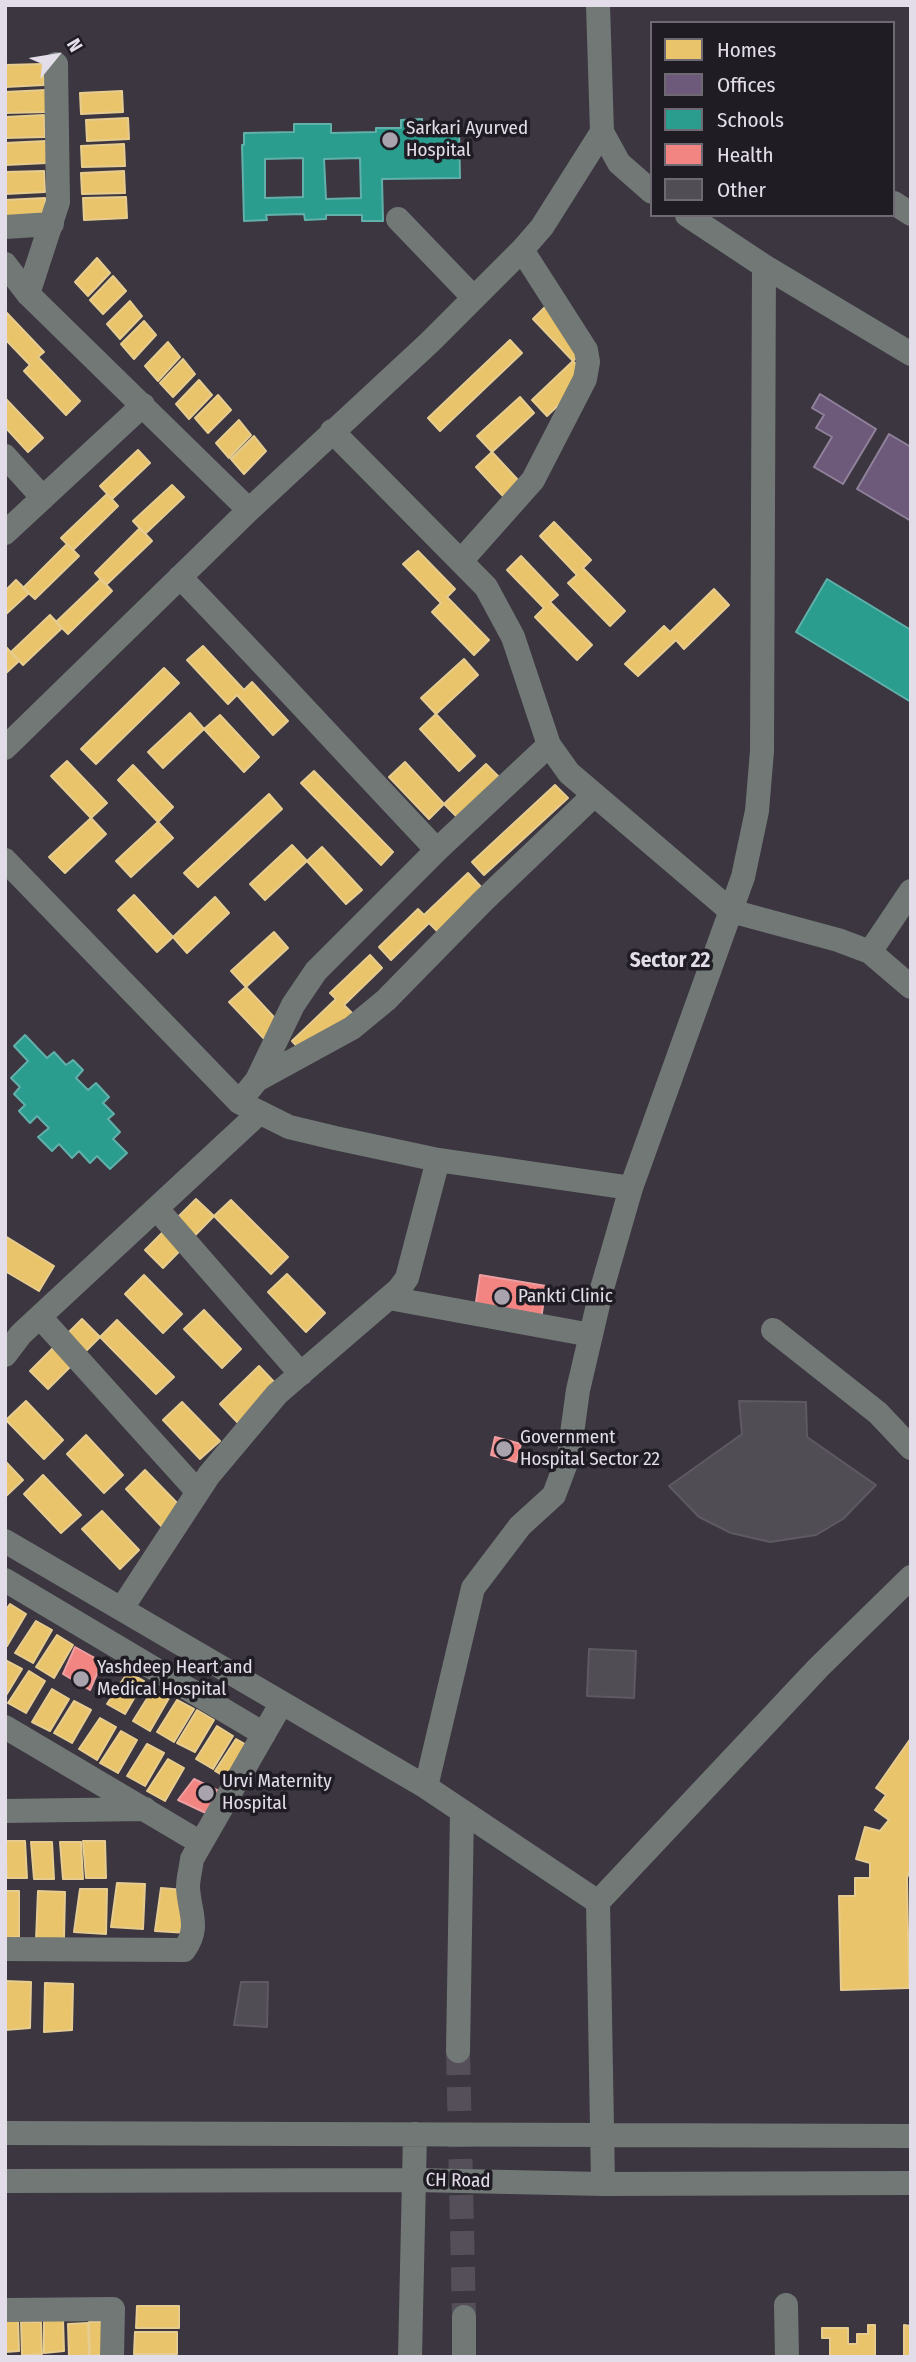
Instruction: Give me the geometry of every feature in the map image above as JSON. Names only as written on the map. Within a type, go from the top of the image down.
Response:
[{"type":"street","points":[[598,5],[602,132],[619,163],[650,190]]},
{"type":"street","points":[[28,294],[58,202],[56,64]]},
{"type":"street","points":[[5,748],[332,431],[430,342],[522,250],[542,227],[602,132]]},
{"type":"street","points":[[895,204],[911,214]]},
{"type":"street","points":[[690,217],[764,266],[911,354]]},
{"type":"street","points":[[398,219],[474,298]]},
{"type":"street","points":[[5,227],[52,224]]},
{"type":"street","points":[[460,561],[533,480],[585,379],[588,362],[586,350],[522,250]]},
{"type":"street","points":[[5,264],[28,294],[250,510]]},
{"type":"street","points":[[426,1787],[473,1588],[520,1526],[554,1495],[569,1455],[578,1390],[631,1188],[743,877],[757,811],[762,751],[764,266]]},
{"type":"street","points":[[5,533],[143,405]]},
{"type":"street","points":[[332,431],[486,587],[513,637],[550,745],[569,773],[731,911],[838,940],[870,952],[911,987]]},
{"type":"street","points":[[5,456],[43,498]]},
{"type":"street","points":[[180,578],[277,677],[437,850]]},
{"type":"street","points":[[5,1355],[21,1334],[158,1209],[249,1107],[257,1080],[293,1005],[316,971],[437,850],[550,745]]},
{"type":"street","points":[[257,1080],[352,1028],[386,1000],[483,901],[594,795]]},
{"type":"street","points":[[5,860],[249,1107],[289,1127],[439,1160],[631,1188]]},
{"type":"street","points":[[870,952],[911,891]]},
{"type":"street","points":[[122,1608],[209,1475],[277,1394],[389,1298],[407,1278],[439,1160]]},
{"type":"street","points":[[158,1209],[301,1374]]},
{"type":"street","points":[[389,1298],[591,1335]]},
{"type":"street","points":[[40,1317],[198,1492]]},
{"type":"street","points":[[773,1330],[878,1413],[911,1448]]},
{"type":"street","points":[[5,1541],[426,1787],[597,1902]]},
{"type":"street","points":[[603,2184],[597,1902],[819,1667],[911,1577]]},
{"type":"street","points":[[5,1580],[264,1734]]},
{"type":"street","points":[[5,1949],[184,1950],[193,1938],[193,1916],[188,1886],[192,1859],[281,1704]]},
{"type":"street","points":[[5,1727],[201,1843]]},
{"type":"street","points":[[5,1811],[146,1809]]},
{"type":"street","points":[[458,2051],[462,1811]]},
{"type":"street","points":[[5,2133],[911,2136]]},
{"type":"street","points":[[411,2357],[415,2134]]},
{"type":"street","name":"CH Road","points":[[5,2181],[911,2183]]},
{"type":"street","points":[[786,2305],[787,2357]]},
{"type":"street","points":[[5,2310],[113,2309],[112,2357]]},
{"type":"street","points":[[464,2317],[464,2357]]},
{"type":"building: Homes","points":[[43,64],[44,85],[5,87],[5,65]]},
{"type":"building: Homes","points":[[46,90],[47,112],[5,113],[5,92]]},
{"type":"building: Homes","points":[[122,91],[123,112],[81,114],[80,93]]},
{"type":"building: Homes","points":[[44,115],[45,137],[5,138],[5,117]]},
{"type":"building: Homes","points":[[128,118],[129,139],[87,141],[86,120]]},
{"type":"building: Homes","points":[[46,141],[47,163],[5,165],[5,143]]},
{"type":"building: Homes","points":[[124,144],[125,166],[82,167],[81,146]]},
{"type":"building: Homes","points":[[44,171],[45,192],[5,194],[5,172]]},
{"type":"building: Homes","points":[[124,171],[125,193],[82,194],[81,173]]},
{"type":"building: Homes","points":[[126,197],[127,218],[84,220],[83,198]]},
{"type":"building: Homes","points":[[45,198],[46,220],[5,221],[5,200]]},
{"type":"building: Homes","points":[[97,258],[110,273],[88,296],[75,282]]},
{"type":"building: Homes","points":[[113,276],[126,291],[103,314],[90,300]]},
{"type":"building: Homes","points":[[130,301],[142,316],[120,339],[107,324]]},
{"type":"building: Homes","points":[[548,304],[589,347],[573,361],[533,319]]},
{"type":"building: Homes","points":[[5,311],[44,352],[38,357],[80,401],[66,415],[24,371],[30,365],[5,339]]},
{"type":"building: Homes","points":[[144,321],[156,335],[134,359],[121,344]]},
{"type":"building: Homes","points":[[510,340],[522,353],[440,431],[428,418]]},
{"type":"building: Homes","points":[[168,342],[180,357],[158,381],[145,366]]},
{"type":"building: Homes","points":[[183,359],[195,374],[173,397],[160,383]]},
{"type":"building: Homes","points":[[573,361],[588,377],[547,416],[532,400]]},
{"type":"building: Homes","points":[[199,380],[212,395],[189,419],[176,404]]},
{"type":"building: Homes","points":[[218,395],[231,410],[208,433],[195,418]]},
{"type":"building: Homes","points":[[520,397],[534,413],[492,452],[477,436]]},
{"type":"building: Homes","points":[[5,398],[43,438],[28,452],[5,427]]},
{"type":"building: Homes","points":[[239,420],[251,435],[229,458],[216,443]]},
{"type":"building: Homes","points":[[254,436],[266,451],[244,474],[231,459]]},
{"type":"building: Homes","points":[[138,450],[150,463],[112,499],[100,486]]},
{"type":"building: Homes","points":[[492,452],[531,494],[515,509],[476,467]]},
{"type":"building: Homes","points":[[172,485],[184,497],[145,534],[133,521]]},
{"type":"building: Homes","points":[[107,494],[118,506],[73,550],[61,538]]},
{"type":"building: Homes","points":[[554,522],[591,560],[583,568],[625,611],[610,626],[568,583],[577,575],[540,536]]},
{"type":"building: Homes","points":[[140,528],[152,541],[106,585],[95,573]]},
{"type":"building: Homes","points":[[67,544],[79,556],[35,599],[23,588]]},
{"type":"building: Homes","points":[[418,551],[455,589],[447,597],[489,640],[474,655],[432,612],[441,603],[403,564]]},
{"type":"building: Homes","points":[[521,556],[558,595],[550,602],[592,645],[577,660],[535,617],[544,608],[507,570]]},
{"type":"building: Homes","points":[[101,579],[112,591],[68,634],[56,622]]},
{"type":"building: Homes","points":[[16,580],[29,593],[5,615],[5,591]]},
{"type":"building: Homes","points":[[714,589],[729,605],[684,649],[676,640],[638,676],[625,664],[664,626],[670,632]]},
{"type":"building: Homes","points":[[50,615],[62,628],[23,665],[11,652]]},
{"type":"building: Homes","points":[[5,646],[19,661],[5,674]]},
{"type":"building: Homes","points":[[203,646],[244,690],[252,682],[288,721],[273,735],[237,695],[228,704],[187,660]]},
{"type":"building: Homes","points":[[464,659],[478,675],[436,714],[421,698]]},
{"type":"building: Homes","points":[[164,668],[179,683],[96,764],[81,749]]},
{"type":"building: Homes","points":[[190,713],[204,729],[163,768],[148,752]]},
{"type":"building: Homes","points":[[436,714],[475,756],[459,771],[420,729]]},
{"type":"building: Homes","points":[[220,715],[259,757],[244,772],[204,729]]},
{"type":"building: Homes","points":[[67,761],[107,803],[91,818],[51,776]]},
{"type":"building: Homes","points":[[405,762],[444,804],[429,819],[389,777]]},
{"type":"building: Homes","points":[[486,764],[501,779],[459,819],[444,804]]},
{"type":"building: Homes","points":[[133,765],[173,807],[158,822],[118,780]]},
{"type":"building: Homes","points":[[314,771],[393,852],[381,865],[301,783]]},
{"type":"building: Homes","points":[[555,785],[568,798],[484,875],[472,862]]},
{"type":"building: Homes","points":[[269,794],[282,809],[198,887],[184,873]]},
{"type":"building: Homes","points":[[91,818],[106,834],[65,873],[49,857]]},
{"type":"building: Homes","points":[[158,822],[173,838],[131,877],[116,861]]},
{"type":"building: Homes","points":[[292,845],[307,861],[265,900],[250,884]]},
{"type":"building: Homes","points":[[322,847],[362,890],[346,904],[307,861]]},
{"type":"building: Homes","points":[[468,873],[483,889],[438,932],[429,923],[391,960],[379,947],[418,909],[424,915]]},
{"type":"building: Homes","points":[[134,895],[173,937],[157,952],[118,910]]},
{"type":"building: Homes","points":[[215,897],[229,913],[187,953],[173,937]]},
{"type":"building: Homes","points":[[274,932],[288,948],[246,987],[231,971]]},
{"type":"building: Homes","points":[[370,955],[382,968],[344,1005],[353,1014],[308,1058],[292,1041],[336,999],[330,993]]},
{"type":"building: Homes","points":[[246,987],[285,1029],[269,1044],[229,1002]]},
{"type":"building: Homes","points":[[196,1199],[214,1216],[163,1268],[145,1250]]},
{"type":"building: Homes","points":[[231,1200],[288,1257],[271,1274],[214,1216]]},
{"type":"building: Homes","points":[[5,1236],[54,1266],[39,1291],[5,1271]]},
{"type":"building: Homes","points":[[287,1274],[325,1313],[306,1332],[268,1292]]},
{"type":"building: Homes","points":[[144,1275],[182,1314],[163,1333],[125,1294]]},
{"type":"building: Homes","points":[[204,1310],[241,1349],[222,1368],[184,1329]]},
{"type":"building: Homes","points":[[82,1319],[100,1337],[48,1389],[30,1371]]},
{"type":"building: Homes","points":[[117,1320],[174,1377],[156,1394],[100,1337]]},
{"type":"building: Homes","points":[[259,1366],[277,1385],[238,1423],[220,1404]]},
{"type":"building: Homes","points":[[26,1401],[63,1440],[44,1459],[6,1420]]},
{"type":"building: Homes","points":[[182,1402],[220,1441],[200,1459],[163,1420]]},
{"type":"building: Homes","points":[[86,1435],[123,1475],[104,1493],[67,1454]]},
{"type":"building: Homes","points":[[5,1461],[23,1480],[5,1497]]},
{"type":"building: Homes","points":[[145,1470],[183,1509],[163,1528],[126,1489]]},
{"type":"building: Homes","points":[[43,1475],[81,1515],[61,1533],[24,1494]]},
{"type":"building: Homes","points":[[102,1511],[139,1550],[120,1569],[82,1529]]},
{"type":"building: Homes","points":[[10,1604],[26,1614],[7,1646],[5,1611]]},
{"type":"building: Homes","points":[[36,1621],[52,1630],[33,1663],[15,1653]]},
{"type":"building: Homes","points":[[57,1635],[73,1645],[54,1678],[36,1667]]},
{"type":"building: Homes","points":[[5,1660],[22,1669],[5,1697]]},
{"type":"building: Homes","points":[[29,1671],[45,1681],[26,1713],[8,1703]]},
{"type":"building: Homes","points":[[128,1672],[144,1681],[125,1714],[107,1704]]},
{"type":"building: Homes","points":[[52,1689],[69,1699],[50,1731],[32,1722]]},
{"type":"building: Homes","points":[[153,1689],[169,1698],[150,1731],[133,1721]]},
{"type":"building: Homes","points":[[177,1700],[194,1709],[174,1742],[157,1732]]},
{"type":"building: Homes","points":[[74,1701],[91,1710],[72,1743],[54,1733]]},
{"type":"building: Homes","points":[[197,1710],[214,1720],[195,1752],[177,1743]]},
{"type":"building: Homes","points":[[100,1718],[116,1727],[97,1760],[79,1749]]},
{"type":"building: Homes","points":[[217,1726],[233,1736],[213,1769],[196,1759]]},
{"type":"building: Homes","points":[[121,1731],[137,1740],[118,1773],[100,1763]]},
{"type":"building: Homes","points":[[911,1738],[911,1867],[907,1878],[909,1988],[841,1990],[839,1896],[855,1896],[855,1878],[870,1878],[870,1863],[856,1859],[865,1827],[880,1831],[889,1820],[875,1810],[886,1795],[876,1788]]},
{"type":"building: Homes","points":[[236,1739],[252,1748],[233,1781],[215,1771]]},
{"type":"building: Homes","points":[[147,1744],[164,1753],[145,1786],[127,1776]]},
{"type":"building: Homes","points":[[168,1759],[184,1768],[165,1801],[147,1791]]},
{"type":"building: Homes","points":[[5,1841],[25,1841],[27,1878],[7,1878]]},
{"type":"building: Homes","points":[[83,1841],[105,1841],[106,1878],[86,1878]]},
{"type":"building: Homes","points":[[31,1842],[52,1842],[54,1879],[34,1879]]},
{"type":"building: Homes","points":[[60,1842],[81,1842],[83,1879],[63,1879]]},
{"type":"building: Homes","points":[[117,1883],[145,1884],[143,1929],[111,1927]]},
{"type":"building: Homes","points":[[161,1888],[184,1890],[188,1933],[155,1931]]},
{"type":"building: Homes","points":[[80,1889],[107,1889],[106,1934],[74,1932]]},
{"type":"building: Homes","points":[[5,1891],[19,1891],[19,1937],[5,1938]]},
{"type":"building: Homes","points":[[38,1891],[65,1892],[64,1938],[36,1940]]},
{"type":"building: Homes","points":[[5,1981],[31,1982],[30,2028],[5,2030]]},
{"type":"building: Homes","points":[[45,1983],[73,1984],[72,2030],[44,2032]]},
{"type":"building: Homes","points":[[137,2306],[179,2306],[179,2328],[136,2328]]},
{"type":"building: Homes","points":[[5,2319],[18,2319],[19,2351],[5,2352]]},
{"type":"building: Homes","points":[[44,2319],[63,2319],[64,2351],[44,2353]]},
{"type":"building: Homes","points":[[21,2322],[41,2322],[42,2354],[22,2355]]},
{"type":"building: Homes","points":[[89,2322],[109,2322],[110,2354],[90,2356]]},
{"type":"building: Homes","points":[[88,2323],[89,2355],[69,2357],[68,2324]]},
{"type":"building: Homes","points":[[868,2325],[875,2325],[875,2357],[830,2357],[830,2338],[822,2338],[822,2328],[848,2328],[848,2344],[857,2344],[857,2334],[868,2334]]},
{"type":"building: Homes","points":[[904,2325],[911,2326],[911,2357],[904,2357]]},
{"type":"building: Homes","points":[[135,2332],[177,2332],[177,2354],[134,2354]]},
{"type":"building: Offices","points":[[820,394],[876,429],[843,484],[814,467],[832,437],[816,428],[824,415],[812,408]]},
{"type":"building: Offices","points":[[889,434],[911,447],[911,521],[857,489]]},
{"type":"building: Schools","points":[[422,119],[422,128],[459,127],[460,178],[382,179],[383,221],[362,221],[362,215],[326,215],[326,219],[305,220],[304,214],[266,215],[267,220],[244,221],[244,133],[294,132],[294,124],[331,124],[331,133],[376,132],[376,128],[401,128],[401,120]],"holes":[[[303,158],[303,197],[265,198],[265,159]],[[360,158],[361,198],[326,199],[324,159]]]},
{"type":"building: Schools","points":[[827,579],[911,630],[911,702],[796,632]]},
{"type":"building: Schools","points":[[25,1035],[47,1058],[54,1052],[66,1065],[73,1060],[83,1070],[76,1078],[88,1090],[96,1083],[109,1097],[103,1103],[114,1114],[108,1119],[120,1132],[113,1139],[127,1153],[110,1169],[97,1156],[90,1163],[79,1151],[72,1158],[59,1144],[52,1151],[38,1137],[49,1128],[37,1116],[30,1123],[19,1111],[25,1105],[14,1094],[20,1087],[11,1078],[28,1061],[14,1046]]},
{"type":"building: Health","points":[[480,1275],[546,1286],[541,1319],[475,1309]]},
{"type":"building: Health","points":[[495,1437],[521,1444],[516,1462],[491,1455]]},
{"type":"building: Health","points":[[75,1647],[102,1662],[90,1690],[63,1674]]},
{"type":"building: Health","points":[[194,1779],[221,1792],[208,1814],[178,1800]]},
{"type":"building: Other","points":[[739,1401],[806,1402],[807,1437],[876,1485],[843,1519],[816,1535],[770,1542],[731,1533],[699,1517],[669,1486],[742,1434]]},
{"type":"building: Other","points":[[589,1649],[636,1651],[634,1698],[587,1696]]},
{"type":"building: Other","points":[[241,1982],[268,1982],[267,2027],[234,2025]]},
{"type":"tunnel","points":[[458,2051],[464,2317]]},
{"type":"place","name":"Sarkari Ayurved Hospital","points":[[390,140]]},
{"type":"place","name":"Pankti Clinic","points":[[502,1297]]},
{"type":"place","name":"Government Hospital Sector 22","points":[[504,1449]]},
{"type":"place","name":"Yashdeep Heart and Medical Hospital","points":[[81,1679]]},
{"type":"place","name":"Urvi Maternity Hospital","points":[[206,1793]]},
{"type":"district","name":"Sector 22","points":[[670,961]]}]
